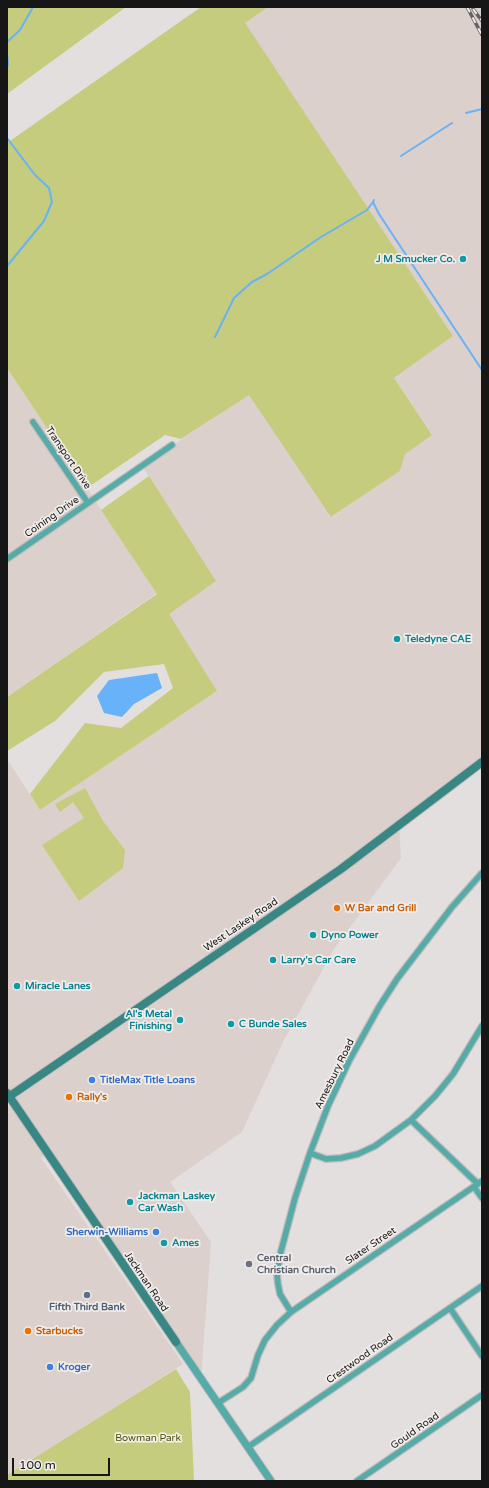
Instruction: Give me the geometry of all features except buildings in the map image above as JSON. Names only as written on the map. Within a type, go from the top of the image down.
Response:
[{"type":"main road","name":"West Laskey Road","points":[[8,1096],[341,868],[482,762]]},
{"type":"main road","name":"Jackman Road","points":[[8,1096],[176,1342]]},
{"type":"street","name":"Transport Drive","points":[[33,422],[88,503]]},
{"type":"street","name":"Coining Drive","points":[[7,559],[172,445]]},
{"type":"street","name":"Amesbury Road","points":[[291,1312],[280,1294],[277,1274],[285,1236],[310,1153],[328,1106],[349,1061],[379,1007],[417,952],[452,907],[482,873]]},
{"type":"street","points":[[310,1153],[326,1159],[341,1158],[358,1154],[375,1146],[411,1120],[450,1079],[482,1026]]},
{"type":"street","points":[[411,1120],[479,1183],[482,1198]]},
{"type":"street","name":"Slater Street","points":[[218,1403],[243,1387],[251,1378],[258,1355],[265,1340],[277,1325],[291,1312],[479,1183]]},
{"type":"street","name":"Crestwood Road","points":[[248,1447],[482,1286]]},
{"type":"street","points":[[450,1308],[482,1356]]},
{"type":"street","name":"Jackman Road","points":[[176,1342],[271,1481]]},
{"type":"street","name":"Gould Road","points":[[358,1481],[482,1395]]},
{"type":"shaded area","points":[[268,7],[482,7],[482,762],[399,826],[401,858],[334,949],[283,1042],[242,1132],[170,1182],[211,1242],[201,1379],[48,1154],[41,1158],[183,1364],[7,1475],[7,1108],[14,1103],[7,1092],[7,759],[40,810],[216,692],[168,614],[215,580],[142,466],[249,394],[332,517],[400,471],[404,454],[432,435],[394,378],[453,336],[244,23]]},
{"type":"shaded area","points":[[7,368],[157,593],[7,697]]},
{"type":"green space","points":[[7,7],[126,7],[7,94]]},
{"type":"green space","points":[[201,7],[268,7],[245,23],[453,336],[394,378],[432,435],[405,454],[400,471],[331,517],[249,395],[181,439],[165,435],[87,488],[7,368],[7,143]]},
{"type":"green space","points":[[149,476],[216,581],[169,614],[217,691],[40,810],[30,794],[85,723],[121,728],[173,688],[164,664],[104,672],[55,721],[7,751],[7,697],[157,594],[101,510]]},
{"type":"green space","points":[[85,788],[103,821],[125,850],[123,868],[79,901],[42,845],[84,818],[73,802],[60,812],[55,804]]},
{"type":"green space","name":"Bowman Park","points":[[176,1369],[190,1392],[194,1481],[7,1481],[7,1475]]},
{"type":"water","points":[[157,673],[162,688],[134,704],[122,717],[104,713],[97,696],[109,680]]},
{"type":"waterway","points":[[7,42],[20,30],[33,7]]},
{"type":"waterway","points":[[7,53],[7,67]]},
{"type":"waterway","points":[[466,113],[482,109]]},
{"type":"waterway","points":[[401,156],[452,123]]},
{"type":"waterway","points":[[7,138],[35,175],[49,188],[52,202],[44,221],[7,266]]},
{"type":"waterway","points":[[374,200],[373,202],[379,214],[482,370]]},
{"type":"waterway","points":[[215,337],[234,298],[252,282],[267,274],[321,237],[367,210],[373,202]]},
{"type":"railway","points":[[467,7],[482,35]]},
{"type":"railway","points":[[473,9],[482,21]]},
{"type":"place","name":"J M Smucker Co.","points":[[463,259]]},
{"type":"place","name":"Teledyne CAE","points":[[397,639]]},
{"type":"place","name":"W Bar and Grill","points":[[337,908]]},
{"type":"place","name":"Dyno Power","points":[[313,935]]},
{"type":"place","name":"Larry's Car Care","points":[[273,960]]},
{"type":"place","name":"Miracle Lanes","points":[[17,986]]},
{"type":"place","name":"Al's Metal Finishing","points":[[180,1020]]},
{"type":"place","name":"C Bunde Sales","points":[[231,1024]]},
{"type":"place","name":"TitleMax Title Loans","points":[[92,1080]]},
{"type":"place","name":"Rally's","points":[[69,1097]]},
{"type":"place","name":"Jackman Laskey Car Wash","points":[[130,1202]]},
{"type":"place","name":"Sherwin-Williams","points":[[156,1232]]},
{"type":"place","name":"Ames","points":[[164,1243]]},
{"type":"place","name":"Central Christian Church","points":[[249,1264]]},
{"type":"place","name":"Fifth Third Bank","points":[[87,1295]]},
{"type":"place","name":"Starbucks","points":[[28,1331]]},
{"type":"place","name":"Kroger","points":[[50,1367]]}]
